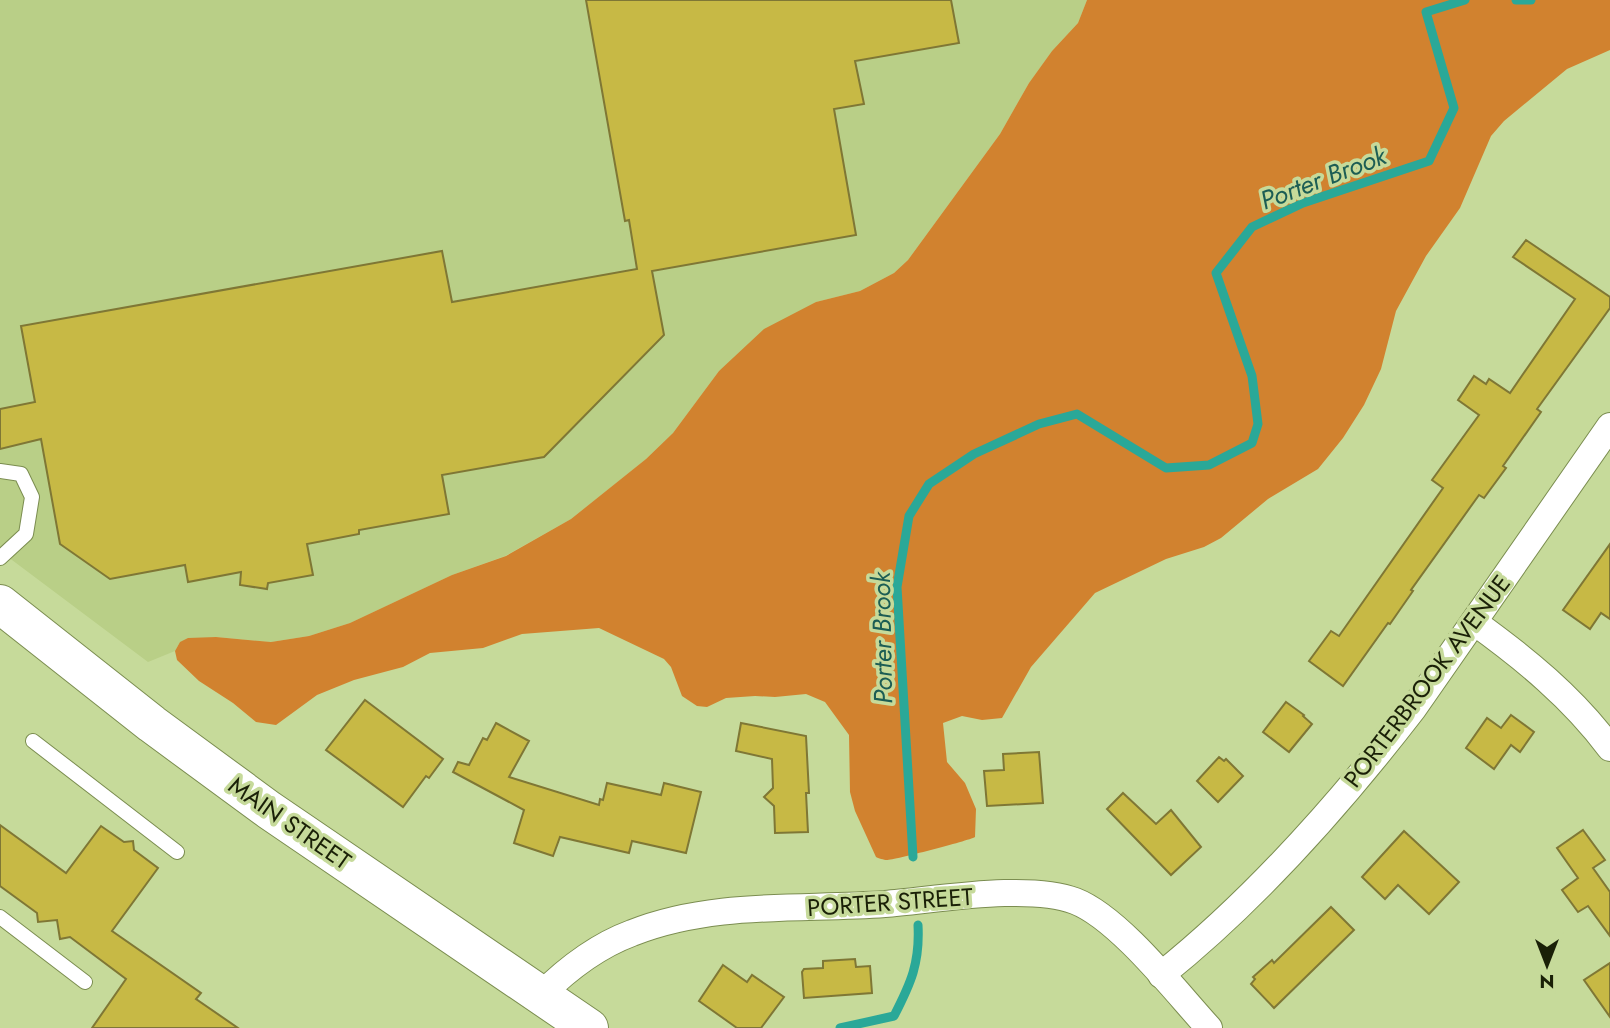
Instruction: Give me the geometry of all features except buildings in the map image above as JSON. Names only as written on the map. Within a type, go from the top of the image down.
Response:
[{"type":"main road","name":"MAIN STREET","points":[[0,604],[152,724],[293,827],[589,1028]]},
{"type":"street","name":"PORTERBROOK AVENUE","points":[[1161,975],[1261,883],[1340,799],[1413,709],[1610,426]]},
{"type":"street","points":[[1474,622],[1550,683],[1610,748]]},
{"type":"street","name":"PORTER STREET","points":[[541,995],[571,968],[610,942],[633,932],[682,918],[740,910],[882,904],[1013,893],[1058,897],[1090,908],[1117,930],[1209,1028]]},
{"type":"lane","points":[[0,471],[21,474],[32,496],[26,534],[0,558]]},
{"type":"lane","points":[[33,741],[177,852]]},
{"type":"lane","points":[[0,917],[85,982]]},
{"type":"shaded area","points":[[0,0],[1087,0],[1078,23],[1052,51],[1029,83],[1000,134],[908,260],[894,273],[860,291],[816,302],[719,371],[673,433],[646,459],[571,519],[505,556],[452,575],[350,623],[309,636],[271,642],[216,637],[180,642],[175,651],[148,662],[0,551]]},
{"type":"shaded area","points":[[1087,0],[1610,0],[1610,50],[1567,69],[1504,121],[1491,136],[1460,208],[1426,256],[1396,311],[1381,369],[1364,405],[1343,438],[1318,469],[1268,499],[1221,538],[1204,547],[1166,559],[1095,593],[1031,667],[1002,718],[982,720],[962,716],[943,723],[947,762],[965,783],[976,809],[975,837],[893,859],[876,857],[855,811],[850,792],[849,735],[825,702],[806,694],[726,698],[707,707],[697,706],[682,696],[671,667],[664,659],[599,628],[522,634],[483,648],[430,653],[403,667],[354,680],[317,695],[276,725],[256,722],[199,681],[177,660],[175,651],[180,642],[188,638],[216,637],[271,642],[309,636],[350,623],[452,575],[506,556],[571,519],[646,459],[673,433],[719,371],[764,329],[816,302],[860,291],[894,273],[908,260],[1000,134],[1029,83],[1052,51],[1078,23]]},
{"type":"waterway","name":"Porter Brook","points":[[913,857],[897,587],[909,516],[929,484],[974,454],[1039,424],[1077,414],[1166,468],[1209,465],[1252,443],[1258,424],[1252,376],[1216,273],[1252,227],[1303,203],[1429,161],[1454,108],[1426,12],[1465,0]]},
{"type":"waterway","name":"Porter Brook","points":[[1516,0],[1531,0]]},
{"type":"waterway","points":[[840,1028],[894,1016],[913,972],[918,925]]}]
